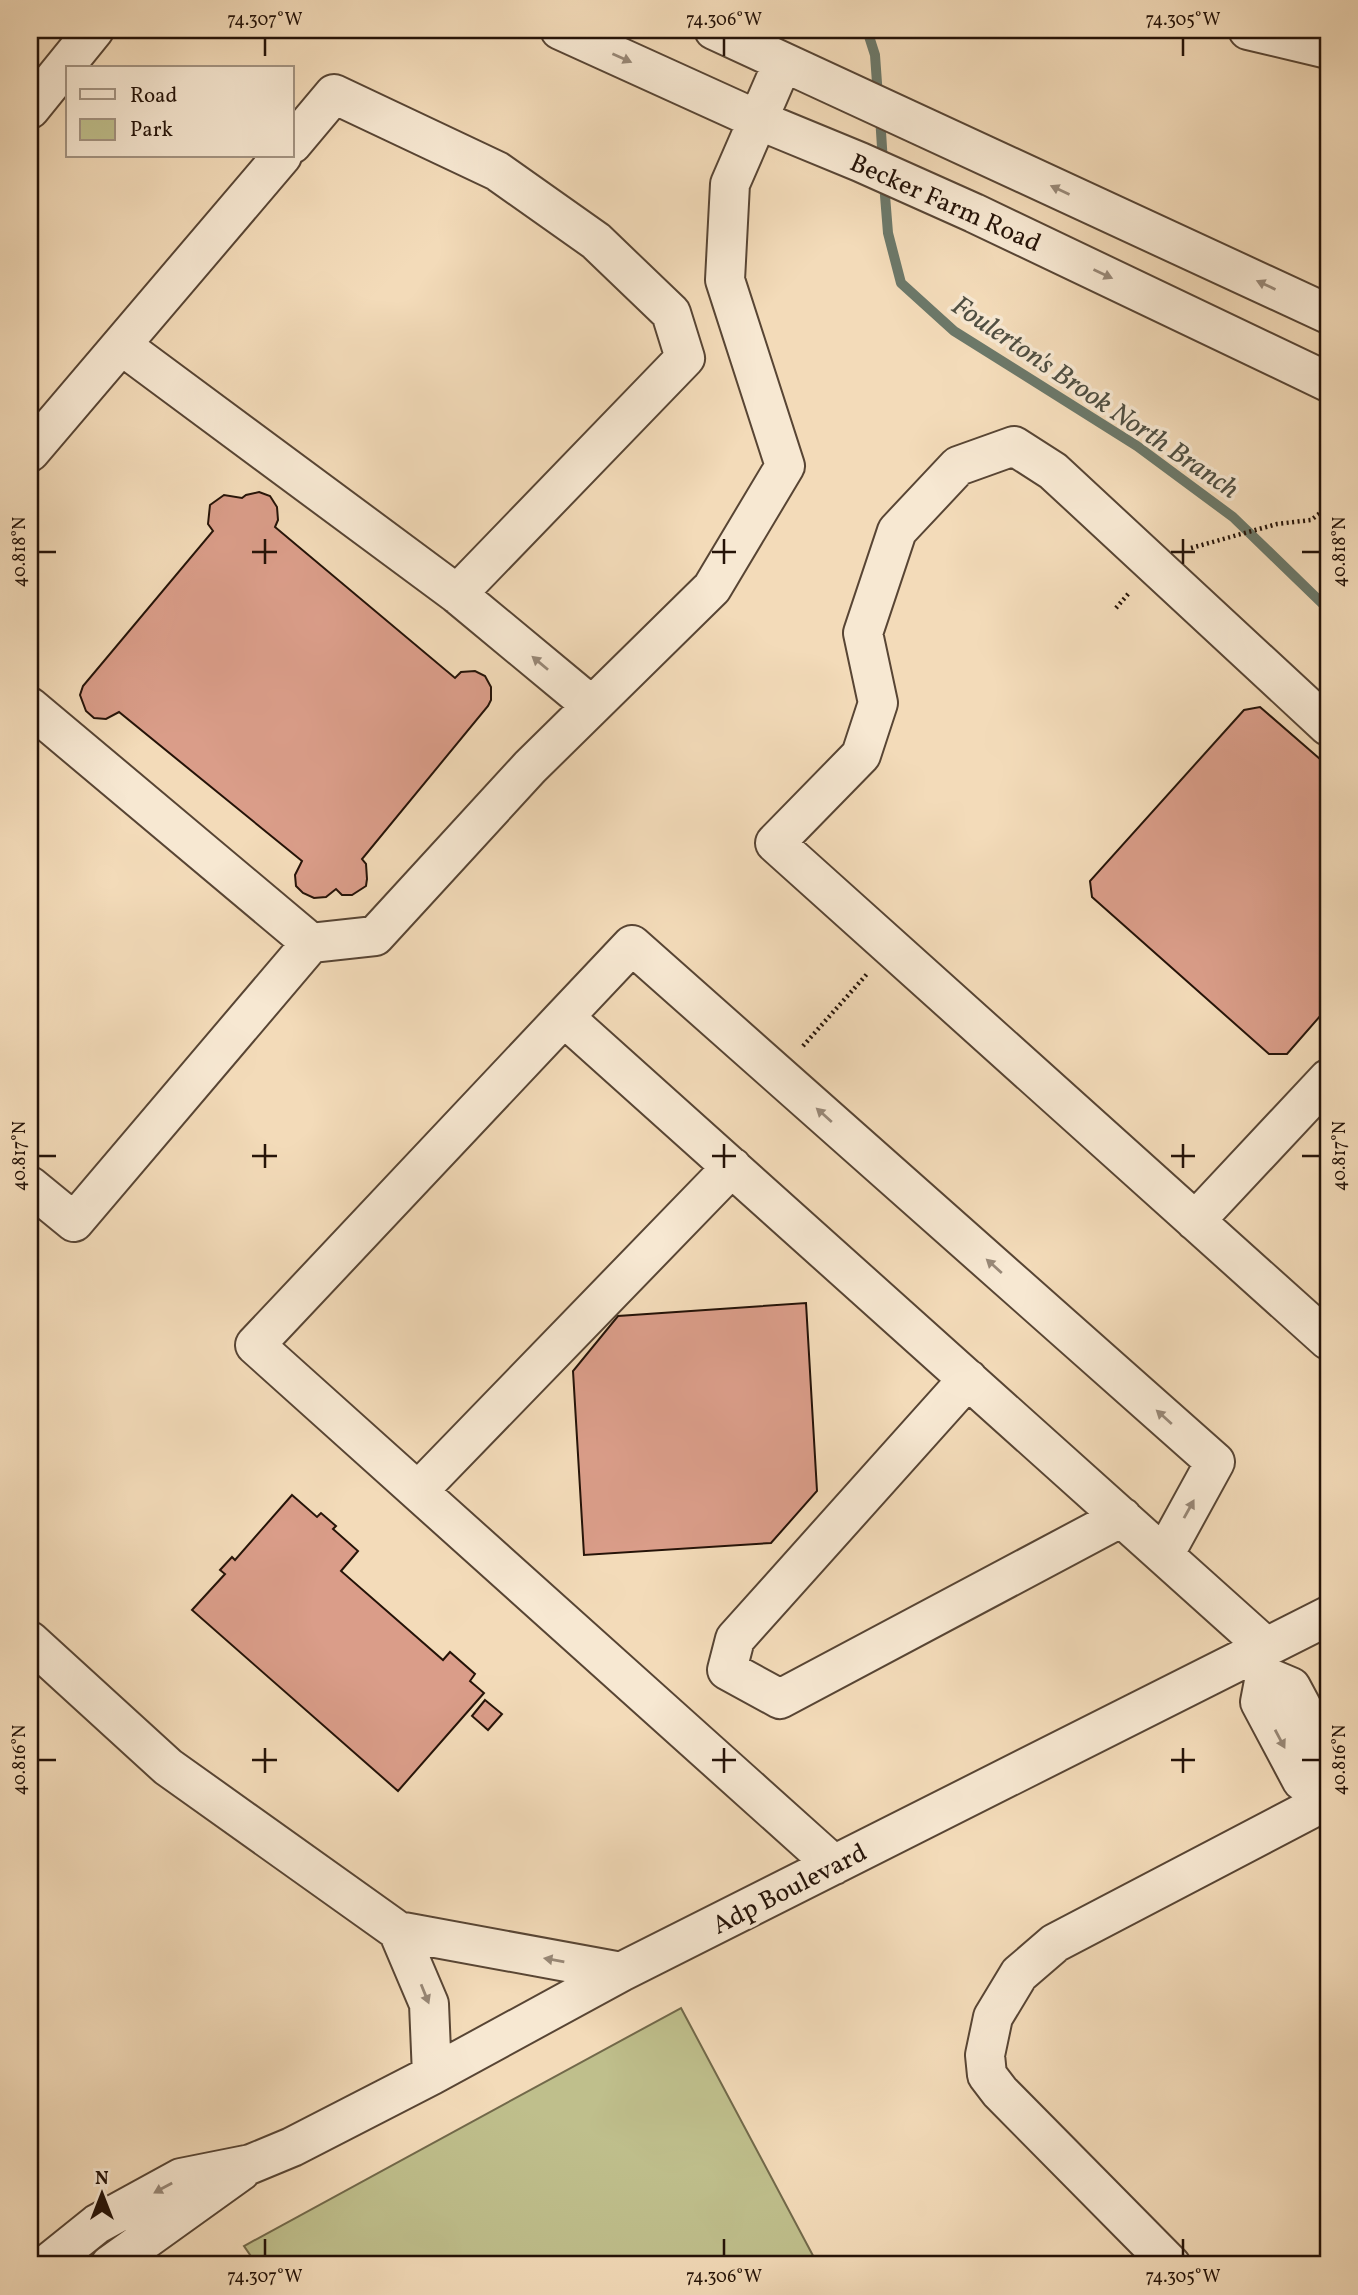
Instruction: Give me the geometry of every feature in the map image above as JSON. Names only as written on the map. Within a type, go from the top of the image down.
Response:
[{"type":"street","points":[[30,109],[94,30]]},
{"type":"street","name":"Becker Farm Road","points":[[560,30],[758,120],[860,162],[1328,382]]},
{"type":"street","points":[[714,30],[1328,314]]},
{"type":"street","points":[[1248,30],[1328,49]]},
{"type":"street","points":[[30,1186],[74,1222],[311,943],[375,936],[530,767],[712,588],[785,466],[725,280],[730,184],[783,62]]},
{"type":"street","points":[[294,142],[334,94],[497,171],[596,241],[671,313],[685,358],[457,594]]},
{"type":"street","points":[[30,452],[280,158]]},
{"type":"street","points":[[121,345],[457,594],[593,706]]},
{"type":"street","points":[[1328,726],[1054,471],[1014,446],[958,466],[897,531],[863,633],[878,703],[861,755],[775,843],[1328,1340]]},
{"type":"street","points":[[30,707],[311,943]]},
{"type":"street","points":[[834,1865],[256,1345],[632,945],[1215,1462],[1164,1555]]},
{"type":"street","points":[[564,1017],[1164,1555],[1261,1659],[1291,1687],[1328,1756]]},
{"type":"street","points":[[1195,1221],[1328,1079]]},
{"type":"street","points":[[418,1491],[732,1167]]},
{"type":"street","points":[[968,1379],[735,1639],[727,1670],[780,1699],[1122,1517]]},
{"type":"street","name":"Adp Boulevard","points":[[46,2265],[97,2224],[181,2178],[251,2164],[292,2147],[432,2075],[621,1972],[834,1865],[1261,1659],[1328,1616]]},
{"type":"street","points":[[30,1641],[168,1767],[398,1931],[621,1972]]},
{"type":"street","points":[[1261,1659],[1260,1702],[1302,1782],[1328,1798]]},
{"type":"street","points":[[1171,2265],[1000,2092],[987,2075],[985,2055],[993,2017],[1020,1974],[1055,1943],[1328,1798]]},
{"type":"street","points":[[398,1931],[429,2004],[432,2075]]},
{"type":"street","points":[[143,2265],[233,2202],[251,2164]]},
{"type":"street","name":"Adp Boulevard","points":[[110,2265],[251,2164]]},
{"type":"path","points":[[1205,543],[1277,524],[1311,520],[1328,507]]},
{"type":"path","points":[[821,1027],[847,998]]},
{"type":"green space","points":[[681,2008],[818,2265],[257,2265],[244,2246]]},
{"type":"building","points":[[259,492],[270,496],[277,507],[278,520],[275,527],[455,678],[461,672],[475,671],[485,676],[491,687],[488,706],[362,859],[366,864],[366,886],[352,895],[342,895],[336,889],[326,897],[314,898],[303,893],[296,886],[295,875],[302,861],[119,712],[106,719],[94,718],[86,711],[80,695],[83,686],[213,531],[208,524],[210,505],[224,495],[242,498]]},
{"type":"building","points":[[1260,707],[1328,766],[1328,1007],[1287,1054],[1269,1054],[1092,897],[1090,881],[1244,710]]},
{"type":"building","points":[[806,1303],[817,1491],[771,1543],[584,1555],[573,1371],[618,1316]]},
{"type":"building","points":[[292,1495],[317,1517],[321,1513],[336,1526],[333,1529],[358,1551],[341,1571],[443,1660],[450,1652],[475,1674],[470,1681],[484,1693],[398,1791],[192,1610],[225,1574],[220,1570],[232,1557],[235,1560]]},
{"type":"building","points":[[485,1700],[502,1714],[488,1730],[472,1716]]},
{"type":"waterway","name":"Foulerton's Brook North Branch","points":[[867,30],[875,55],[878,97]]},
{"type":"waterway","name":"Foulerton's Brook North Branch","points":[[880,116],[883,163]]},
{"type":"waterway","name":"Foulerton's Brook North Branch","points":[[884,183],[888,233],[901,283],[954,331],[1137,446],[1233,517],[1328,609]]}]
